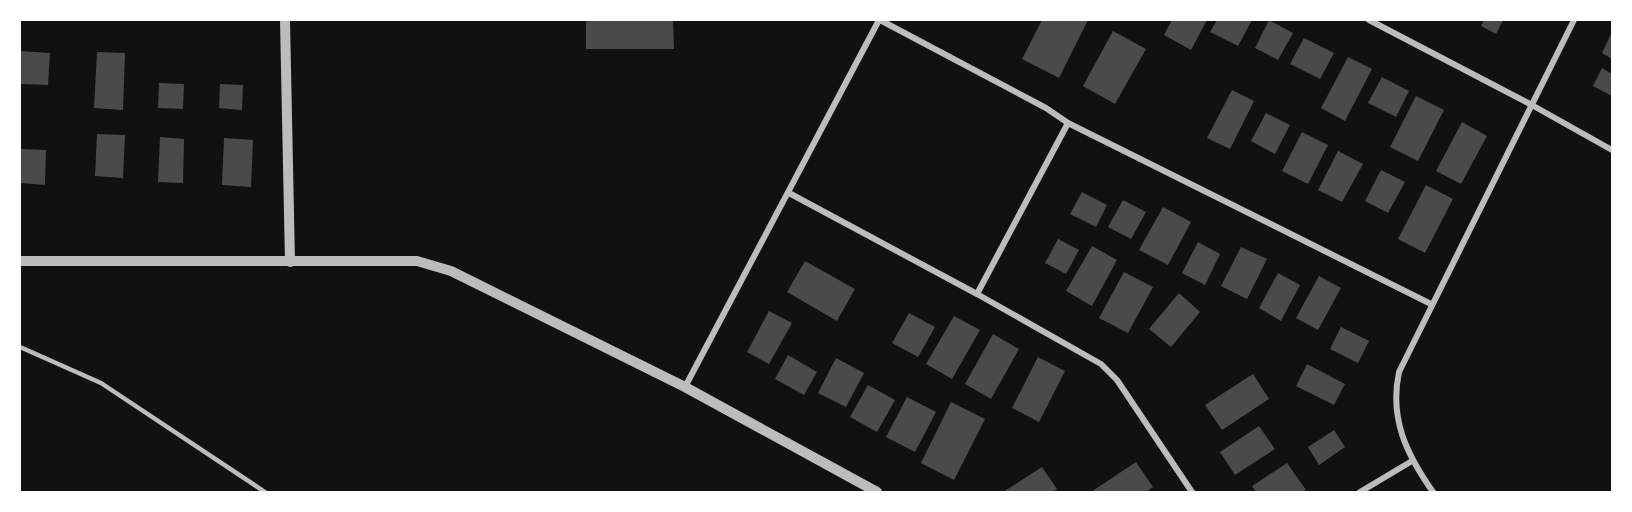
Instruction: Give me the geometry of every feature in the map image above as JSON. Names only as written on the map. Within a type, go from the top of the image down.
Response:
[{"type":"street","points":[[285,20],[290,262]]},
{"type":"street","points":[[686,387],[880,20],[1068,123],[1431,304]]},
{"type":"street","points":[[1369,20],[1530,104],[1612,150]]},
{"type":"street","points":[[1434,492],[1412,461],[1396,418],[1395,391],[1399,372],[1530,104],[1574,20]]},
{"type":"street","points":[[977,294],[1068,123]]},
{"type":"street","points":[[789,194],[977,294],[1101,364],[1117,380],[1192,492]]},
{"type":"street","points":[[20,261],[417,261],[451,271],[686,387],[877,492]]},
{"type":"street","points":[[1360,492],[1412,461]]},
{"type":"lane","points":[[20,347],[101,382],[266,492]]},
{"type":"building","points":[[586,20],[673,20],[674,49],[586,49]]},
{"type":"building","points":[[1042,20],[1088,20],[1059,78],[1022,59]]},
{"type":"building","points":[[1172,20],[1207,20],[1191,50],[1164,35]]},
{"type":"building","points":[[1217,20],[1252,20],[1238,46],[1210,32]]},
{"type":"building","points":[[1269,20],[1293,33],[1278,60],[1255,48]]},
{"type":"building","points":[[1484,20],[1503,20],[1496,34],[1481,26]]},
{"type":"building","points":[[1113,31],[1146,49],[1115,104],[1083,86]]},
{"type":"building","points":[[1612,32],[1612,59],[1602,53]]},
{"type":"building","points":[[1304,38],[1334,53],[1320,79],[1290,64]]},
{"type":"building","points":[[20,51],[50,53],[48,85],[20,84]]},
{"type":"building","points":[[97,52],[125,53],[123,110],[94,108]]},
{"type":"building","points":[[1348,57],[1372,69],[1345,121],[1321,108]]},
{"type":"building","points":[[1602,68],[1612,74],[1612,96],[1593,86]]},
{"type":"building","points":[[1382,77],[1409,91],[1396,117],[1368,103]]},
{"type":"building","points":[[159,83],[184,84],[183,109],[158,108]]},
{"type":"building","points":[[220,84],[243,85],[242,110],[219,108]]},
{"type":"building","points":[[1232,90],[1254,101],[1230,149],[1207,138]]},
{"type":"building","points":[[1416,96],[1444,110],[1418,161],[1390,147]]},
{"type":"building","points":[[1266,113],[1290,125],[1275,154],[1251,141]]},
{"type":"building","points":[[1462,122],[1487,136],[1461,184],[1436,171]]},
{"type":"building","points":[[1302,132],[1328,145],[1308,184],[1282,171]]},
{"type":"building","points":[[97,134],[125,135],[123,178],[95,176]]},
{"type":"building","points":[[160,137],[184,139],[183,183],[158,182]]},
{"type":"building","points":[[224,138],[253,140],[251,187],[222,185]]},
{"type":"building","points":[[20,149],[46,150],[45,185],[20,183]]},
{"type":"building","points":[[1338,151],[1363,164],[1342,202],[1318,190]]},
{"type":"building","points":[[1381,170],[1405,182],[1388,213],[1365,201]]},
{"type":"building","points":[[1426,185],[1453,199],[1425,253],[1398,239]]},
{"type":"building","points":[[1082,192],[1107,205],[1096,227],[1070,214]]},
{"type":"building","points":[[1123,200],[1146,212],[1131,239],[1108,227]]},
{"type":"building","points":[[1163,207],[1191,222],[1168,265],[1139,250]]},
{"type":"building","points":[[1058,239],[1079,250],[1066,274],[1045,263]]},
{"type":"building","points":[[1198,242],[1220,254],[1205,285],[1182,273]]},
{"type":"building","points":[[1092,246],[1117,260],[1092,306],[1066,291]]},
{"type":"building","points":[[1241,247],[1267,259],[1247,299],[1221,286]]},
{"type":"building","points":[[805,261],[855,289],[837,321],[787,292]]},
{"type":"building","points":[[1124,272],[1153,287],[1128,333],[1099,318]]},
{"type":"building","points":[[1278,273],[1300,285],[1281,321],[1259,308]]},
{"type":"building","points":[[1319,276],[1341,288],[1318,330],[1296,318]]},
{"type":"building","points":[[1179,293],[1200,312],[1171,347],[1149,329]]},
{"type":"building","points":[[769,311],[792,323],[769,364],[747,352]]},
{"type":"building","points":[[909,313],[935,327],[918,357],[892,343]]},
{"type":"building","points":[[954,316],[980,330],[952,379],[926,364]]},
{"type":"building","points":[[1341,327],[1369,341],[1358,363],[1330,349]]},
{"type":"building","points":[[993,334],[1019,349],[991,399],[965,384]]},
{"type":"building","points":[[788,355],[817,372],[804,395],[775,379]]},
{"type":"building","points":[[1038,357],[1065,371],[1039,422],[1012,408]]},
{"type":"building","points":[[836,358],[864,373],[846,407],[818,393]]},
{"type":"building","points":[[1307,364],[1345,384],[1334,405],[1296,386]]},
{"type":"building","points":[[1253,374],[1269,399],[1222,430],[1205,405]]},
{"type":"building","points":[[868,385],[895,400],[877,432],[850,417]]},
{"type":"building","points":[[907,397],[936,412],[915,452],[886,437]]},
{"type":"building","points":[[951,402],[985,419],[954,480],[921,463]]},
{"type":"building","points":[[1259,426],[1275,449],[1235,475],[1220,452]]},
{"type":"building","points":[[1334,430],[1345,447],[1319,465],[1308,447]]},
{"type":"building","points":[[1136,462],[1153,487],[1146,492],[1091,492]]},
{"type":"building","points":[[1287,463],[1306,490],[1256,492],[1252,486]]},
{"type":"building","points":[[1042,467],[1057,489],[1053,492],[1003,492]]}]
